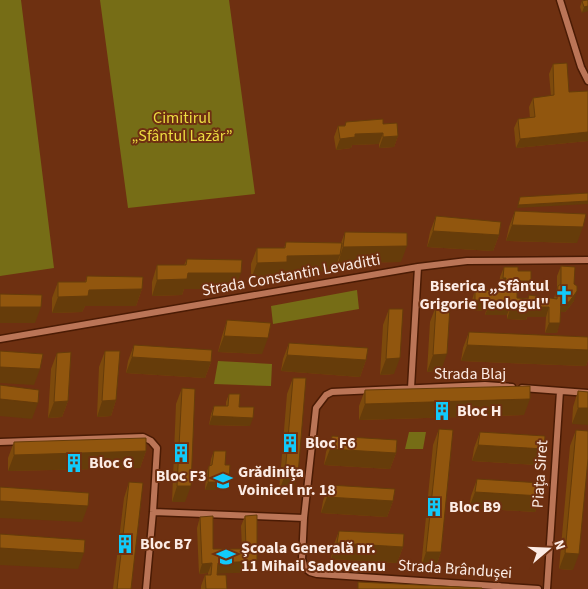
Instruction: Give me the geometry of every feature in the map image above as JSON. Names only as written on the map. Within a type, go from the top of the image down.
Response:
[{"type":"street","points":[[560,0],[581,67],[588,81]]},
{"type":"street","name":"Strada Constantin Levaditti","points":[[0,339],[418,267],[484,260],[588,260]]},
{"type":"street","name":"Strada Blaj","points":[[412,388],[418,267]]},
{"type":"street","name":"Strada Blaj","points":[[310,572],[302,564],[302,559],[304,518],[316,408],[322,399],[332,392],[485,385],[588,393]]},
{"type":"street","name":"Piața Siret","points":[[546,589],[560,391]]},
{"type":"street","points":[[0,442],[143,437],[151,441],[157,448],[146,589]]},
{"type":"street","points":[[153,512],[304,518]]},
{"type":"street","name":"Strada Brândușei","points":[[310,572],[499,588],[538,589]]},
{"type":"green space","points":[[0,0],[21,0],[54,268],[0,276]]},
{"type":"green space","name":"Cimitirul „Sfântul Lazăr”","points":[[100,0],[229,0],[255,194],[128,208]]},
{"type":"green space","points":[[357,290],[359,309],[273,324],[271,306]]},
{"type":"green space","points":[[218,361],[272,364],[271,386],[214,384]]},
{"type":"green space","points":[[409,432],[426,432],[423,449],[405,449]]},
{"type":"building","points":[[588,0],[588,6],[584,7],[582,1]]},
{"type":"building","points":[[567,63],[569,92],[588,91],[588,132],[520,139],[518,119],[535,117],[533,98],[554,95],[553,64]]},
{"type":"building","points":[[383,119],[383,124],[397,123],[398,136],[383,137],[383,133],[355,134],[355,137],[340,139],[338,126],[345,126],[346,122]]},
{"type":"building","points":[[588,193],[588,201],[518,205],[520,197]]},
{"type":"building","points":[[515,211],[586,214],[583,227],[512,225]]},
{"type":"building","points":[[436,216],[501,222],[499,235],[433,231]]},
{"type":"building","points":[[345,232],[407,233],[407,246],[343,247]]},
{"type":"building","points":[[286,242],[342,243],[340,255],[287,256],[287,262],[257,263],[257,248],[285,248]]},
{"type":"building","points":[[187,259],[242,260],[241,273],[188,273],[187,279],[157,280],[157,265],[186,265]]},
{"type":"building","points":[[561,266],[575,267],[574,284],[577,286],[577,291],[569,302],[561,302],[560,323],[549,323],[549,307],[530,307],[529,310],[510,309],[511,305],[489,305],[490,301],[475,300],[475,290],[505,291],[506,278],[503,278],[504,267],[518,267],[518,271],[531,271],[531,281],[517,281],[517,298],[528,299],[529,295],[557,299],[558,286],[561,284]]},
{"type":"building","points":[[87,276],[143,277],[142,289],[89,290],[88,296],[58,297],[58,282],[86,282]]},
{"type":"building","points":[[0,294],[42,295],[41,307],[0,307]]},
{"type":"building","points":[[436,306],[450,306],[447,354],[433,355]]},
{"type":"building","points":[[389,309],[403,309],[400,358],[386,359]]},
{"type":"building","points":[[227,320],[271,323],[268,338],[224,336]]},
{"type":"building","points":[[469,332],[588,337],[588,350],[467,345]]},
{"type":"building","points":[[289,343],[368,348],[366,360],[287,355]]},
{"type":"building","points":[[134,345],[212,350],[211,362],[132,357]]},
{"type":"building","points":[[0,351],[43,354],[40,369],[0,367]]},
{"type":"building","points":[[105,351],[120,351],[116,400],[102,401]]},
{"type":"building","points":[[71,352],[68,401],[54,402],[57,353]]},
{"type":"building","points":[[293,378],[306,378],[298,475],[285,475]]},
{"type":"building","points":[[0,385],[39,390],[38,403],[0,399]]},
{"type":"building","points":[[530,386],[530,399],[365,404],[365,390]]},
{"type":"building","points":[[182,388],[195,389],[191,486],[177,486]]},
{"type":"building","points":[[578,391],[588,392],[588,408],[578,408]]},
{"type":"building","points":[[229,394],[240,394],[239,407],[254,407],[253,418],[212,416],[214,406],[228,406]]},
{"type":"building","name":"Bloc B9","points":[[439,429],[453,430],[441,552],[426,552]]},
{"type":"building","points":[[576,430],[588,431],[588,459],[579,554],[565,553]]},
{"type":"building","points":[[480,432],[545,436],[544,449],[478,445]]},
{"type":"building","points":[[332,436],[397,440],[396,453],[330,449]]},
{"type":"building","points":[[146,438],[146,451],[14,455],[14,442]]},
{"type":"building","points":[[214,451],[226,451],[225,465],[230,465],[229,479],[219,479],[219,482],[208,482],[209,466],[212,465]]},
{"type":"building","points":[[477,479],[542,483],[541,496],[475,492]]},
{"type":"building","name":"Bloc B7","points":[[129,482],[143,483],[131,589],[117,589]]},
{"type":"building","points":[[329,485],[395,489],[393,501],[327,497]]},
{"type":"building","points":[[0,487],[89,493],[88,506],[0,501]]},
{"type":"building","points":[[257,515],[257,561],[218,563],[217,575],[226,575],[227,589],[206,589],[205,575],[211,575],[212,563],[202,564],[200,517],[213,516],[213,549],[246,549],[245,516]]},
{"type":"building","points":[[339,531],[404,534],[403,547],[337,543]]},
{"type":"building","points":[[0,534],[85,540],[84,553],[0,548]]},
{"type":"building","points":[[358,582],[482,588],[482,589],[358,589]]},
{"type":"place","name":"Biserica „Sfântul Grigorie Teologul\"","points":[[564,295]]},
{"type":"place","name":"Bloc H","points":[[442,411]]},
{"type":"place","name":"Bloc F6","points":[[290,443]]},
{"type":"place","name":"Bloc F3","points":[[181,453]]},
{"type":"place","name":"Bloc G","points":[[74,463]]},
{"type":"place","name":"Grădinița Voinicel nr. 18","points":[[223,481]]},
{"type":"place","name":"Bloc B9","points":[[434,507]]},
{"type":"place","name":"Bloc B7","points":[[125,544]]},
{"type":"place","name":"Școala Generală nr. 11 Mihail Sadoveanu","points":[[226,557]]}]
